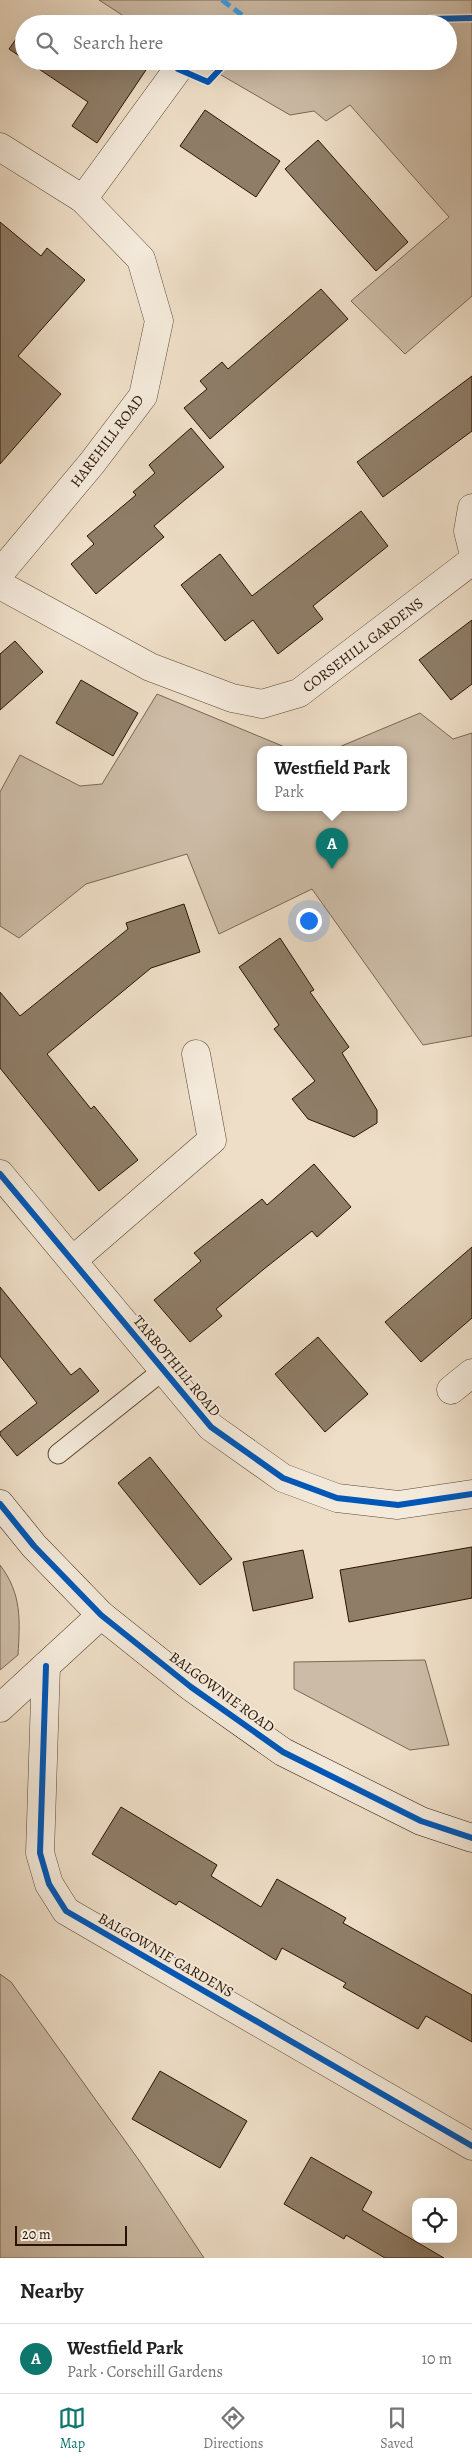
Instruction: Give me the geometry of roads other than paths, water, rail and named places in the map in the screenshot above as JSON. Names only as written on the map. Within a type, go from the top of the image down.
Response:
[{"type":"street","points":[[84,199],[177,70]]},
{"type":"street","name":"HAREHILL ROAD","points":[[0,147],[84,199],[141,259],[159,321],[143,396],[92,463],[0,573]]},
{"type":"street","points":[[472,508],[468,531],[472,547]]},
{"type":"street","name":"CORSEHILL GARDENS","points":[[0,585],[150,667],[232,698],[262,704],[300,693],[472,561]]},
{"type":"street","points":[[73,1260],[212,1140],[196,1054]]},
{"type":"street","name":"TARBOTHILL ROAD","points":[[0,1174],[73,1260],[162,1371],[211,1427],[283,1478],[337,1498],[398,1505],[472,1494]]},
{"type":"street","points":[[451,1390],[472,1373]]},
{"type":"street","name":"BALGOWNIE ROAD","points":[[0,1504],[34,1546],[100,1615],[191,1686],[283,1752],[421,1821],[472,1838]]},
{"type":"street","points":[[0,1708],[100,1615]]},
{"type":"street","name":"BALGOWNIE GARDENS","points":[[46,1666],[40,1853],[50,1884],[66,1911],[472,2146]]},
{"type":"lane","points":[[58,1454],[162,1371]]},
{"type":"place","name":"Westfield Park","points":[[332,869]]}]
